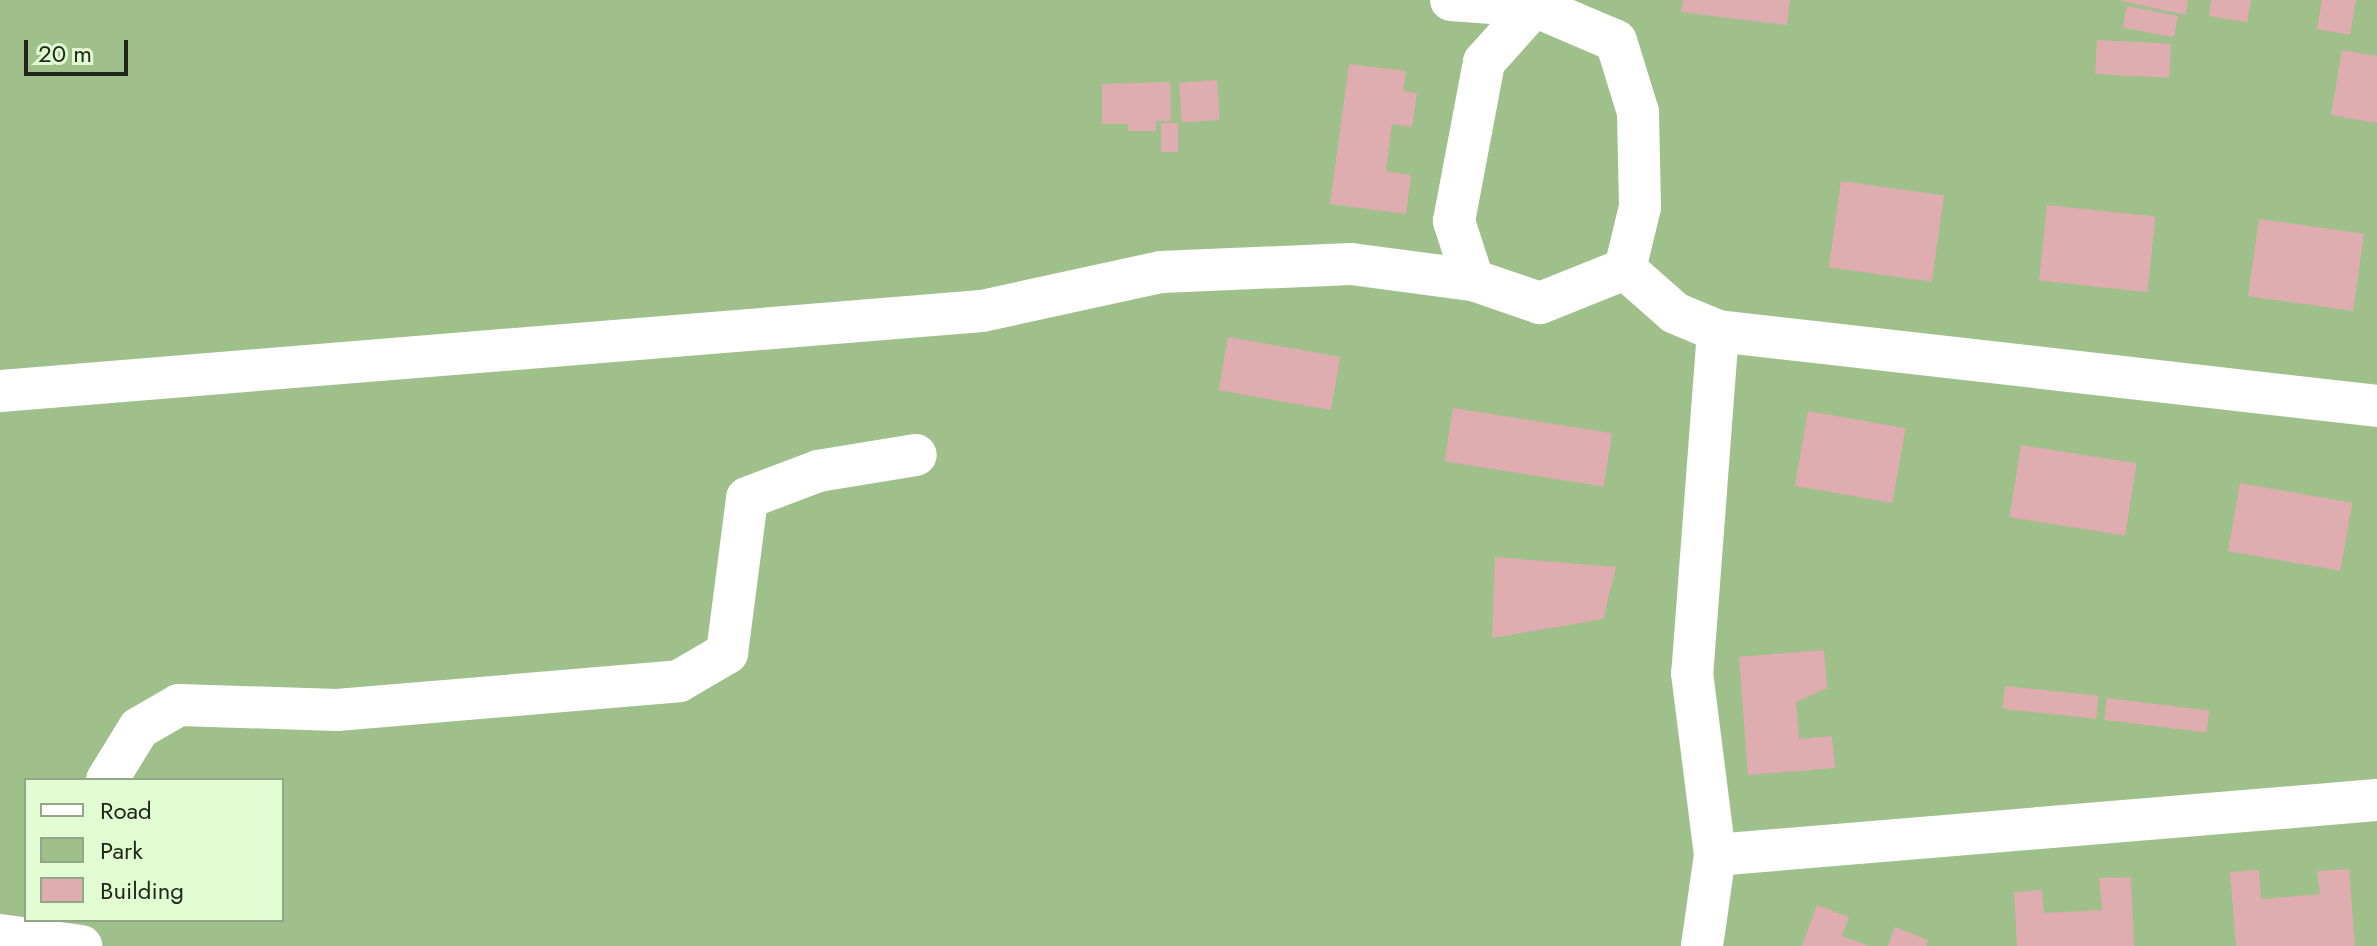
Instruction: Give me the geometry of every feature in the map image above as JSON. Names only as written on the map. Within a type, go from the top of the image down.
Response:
[{"type":"street","points":[[1451,0],[1534,6],[1616,41],[1638,112],[1640,207],[1625,269]]},
{"type":"street","points":[[1473,280],[1454,221],[1484,62],[1534,6]]},
{"type":"street","points":[[0,391],[982,311],[1161,272],[1351,264],[1473,280],[1540,303],[1625,269]]},
{"type":"street","points":[[1625,269],[1675,313],[1718,331],[2377,406]]},
{"type":"street","points":[[1702,946],[1715,855],[1692,673],[1718,331]]},
{"type":"street","points":[[108,778],[139,728],[179,705],[337,710],[679,681],[727,653],[747,498],[818,471],[916,455]]},
{"type":"street","points":[[1715,855],[2377,800]]},
{"type":"street","points":[[0,935],[82,946],[100,922]]},
{"type":"green space","points":[[0,0],[2377,0],[2377,946],[0,946]]},
{"type":"building","points":[[1683,0],[1790,0],[1787,25],[1681,12]]},
{"type":"building","points":[[2118,0],[2188,0],[2186,15]]},
{"type":"building","points":[[2211,0],[2251,0],[2247,22],[2209,16]]},
{"type":"building","points":[[2322,0],[2356,0],[2350,35],[2317,29]]},
{"type":"building","points":[[2127,6],[2178,16],[2174,38],[2123,28]]},
{"type":"building","points":[[2097,40],[2171,44],[2169,78],[2095,74]]},
{"type":"building","points":[[2342,50],[2377,56],[2377,123],[2331,115]]},
{"type":"building","points":[[1349,64],[1406,71],[1403,91],[1417,93],[1412,127],[1392,124],[1386,171],[1411,175],[1406,214],[1330,204]]},
{"type":"building","points":[[1217,80],[1220,120],[1182,123],[1179,83]]},
{"type":"building","points":[[1170,82],[1171,121],[1156,121],[1156,131],[1128,131],[1128,124],[1102,124],[1102,84]]},
{"type":"building","points":[[1161,123],[1178,123],[1178,152],[1161,152]]},
{"type":"building","points":[[1841,181],[1944,195],[1932,282],[1829,267]]},
{"type":"building","points":[[2047,205],[2155,216],[2147,292],[2039,281]]},
{"type":"building","points":[[2259,219],[2364,234],[2353,311],[2248,296]]},
{"type":"building","points":[[1228,337],[1340,357],[1331,410],[1219,390]]},
{"type":"building","points":[[1453,408],[1612,433],[1604,487],[1445,461]]},
{"type":"building","points":[[1808,411],[1905,428],[1892,503],[1795,486]]},
{"type":"building","points":[[2021,445],[2137,463],[2125,535],[2010,517]]},
{"type":"building","points":[[2240,483],[2352,503],[2340,571],[2228,551]]},
{"type":"building","points":[[1495,557],[1616,567],[1603,619],[1492,638]]},
{"type":"building","points":[[1824,650],[1827,688],[1796,702],[1799,739],[1832,736],[1835,768],[1748,775],[1739,657]]},
{"type":"building","points":[[2005,686],[2098,696],[2096,719],[2003,709]]},
{"type":"building","points":[[2107,698],[2209,711],[2207,732],[2104,720]]},
{"type":"building","points":[[2349,869],[2355,946],[2236,946],[2230,872],[2259,870],[2261,899],[2320,894],[2317,871]]},
{"type":"building","points":[[2131,877],[2134,946],[2017,946],[2014,892],[2042,890],[2044,913],[2102,910],[2099,878]]},
{"type":"building","points":[[1817,905],[1849,917],[1842,936],[1869,946],[1802,946]]},
{"type":"building","points":[[1895,927],[1928,940],[1926,946],[1888,946]]}]
